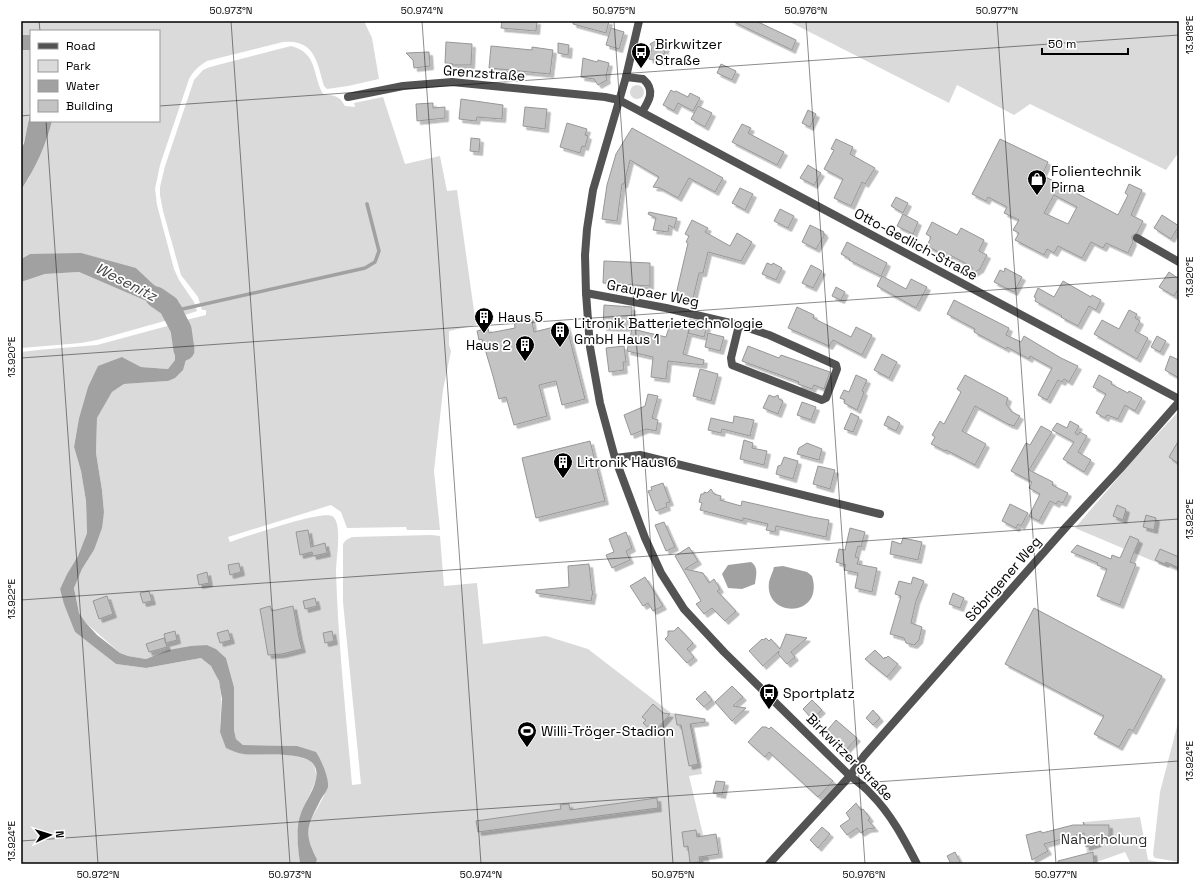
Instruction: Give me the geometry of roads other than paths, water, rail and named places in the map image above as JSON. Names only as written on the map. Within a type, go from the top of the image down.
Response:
[{"type":"street","name":"Birkwitzer Straße","points":[[639,21],[620,100],[593,190],[586,248],[586,293],[590,347],[600,403],[615,458],[645,538],[661,572],[684,609],[724,652],[850,776],[872,794],[888,814],[917,864]]},
{"type":"street","points":[[626,77],[643,79],[650,87],[651,90],[649,100],[642,112]]},
{"type":"street","name":"Grenzstraße","points":[[348,97],[403,86],[452,82],[604,97],[620,100]]},
{"type":"street","name":"Otto-Gedlich-Straße","points":[[620,100],[1179,400]]},
{"type":"street","points":[[1137,238],[1179,262]]},
{"type":"street","name":"Graupaer Weg","points":[[586,293],[666,308],[738,325],[769,335],[836,365],[837,369],[826,398],[822,400],[732,365],[731,358],[738,325]]},
{"type":"street","name":"Söbrigener Weg","points":[[769,864],[850,776],[864,756],[1067,526],[1120,469],[1179,400]]},
{"type":"street","points":[[615,458],[640,455],[880,514]]},
{"type":"water","points":[[21,35],[30,35],[30,50],[21,50]]},
{"type":"water","points":[[30,114],[30,122],[52,122],[40,157],[21,190],[21,150],[24,143]]},
{"type":"water","points":[[81,253],[136,268],[153,284],[181,305],[185,315],[168,320],[158,306],[79,272],[45,274],[21,282],[21,259],[30,254]]},
{"type":"water","points":[[186,320],[189,349],[183,370],[175,378],[168,381],[124,384],[112,392],[97,418],[96,453],[104,512],[102,528],[94,550],[82,569],[74,588],[79,613],[97,635],[120,653],[128,656],[146,659],[168,650],[191,646],[207,645],[216,649],[226,658],[234,687],[234,730],[236,739],[243,745],[297,746],[316,752],[326,774],[328,787],[312,817],[308,830],[308,836],[317,859],[316,864],[300,864],[298,838],[299,819],[315,783],[316,771],[314,765],[309,760],[292,755],[243,754],[226,748],[220,732],[222,699],[219,681],[211,666],[201,658],[146,668],[116,664],[75,632],[60,589],[78,556],[87,533],[86,501],[81,471],[74,447],[79,418],[88,387],[98,366],[122,357],[141,367],[168,369],[175,360],[175,334],[171,325]]},
{"type":"water","points":[[751,562],[754,564],[756,569],[755,584],[742,589],[728,588],[722,574],[728,565]]},
{"type":"water","points":[[783,566],[807,572],[812,576],[814,590],[810,600],[803,606],[794,609],[784,607],[775,603],[770,594],[769,582],[774,567]]},
{"type":"waterway","points":[[178,310],[365,268],[375,262],[379,251],[367,204]]},
{"type":"waterway","name":"Wesenitz","points":[[156,297],[169,306],[181,329],[184,350]]},
{"type":"place","name":"Birkwitzer Straße","points":[[641,69]]},
{"type":"place","name":"Folientechnik Pirna","points":[[1037,196]]},
{"type":"place","name":"Haus 5","points":[[484,334]]},
{"type":"place","name":"Litronik Batterietechnologie GmbH Haus 1","points":[[560,348]]},
{"type":"place","name":"Haus 2","points":[[525,362]]},
{"type":"place","name":"Litronik Haus 6","points":[[563,479]]},
{"type":"place","name":"Sportplatz","points":[[769,710]]},
{"type":"place","name":"Willi-Tröger-Stadion","points":[[527,748]]},
{"type":"park label","name":"Naherholung","points":[[1104,839]]}]
